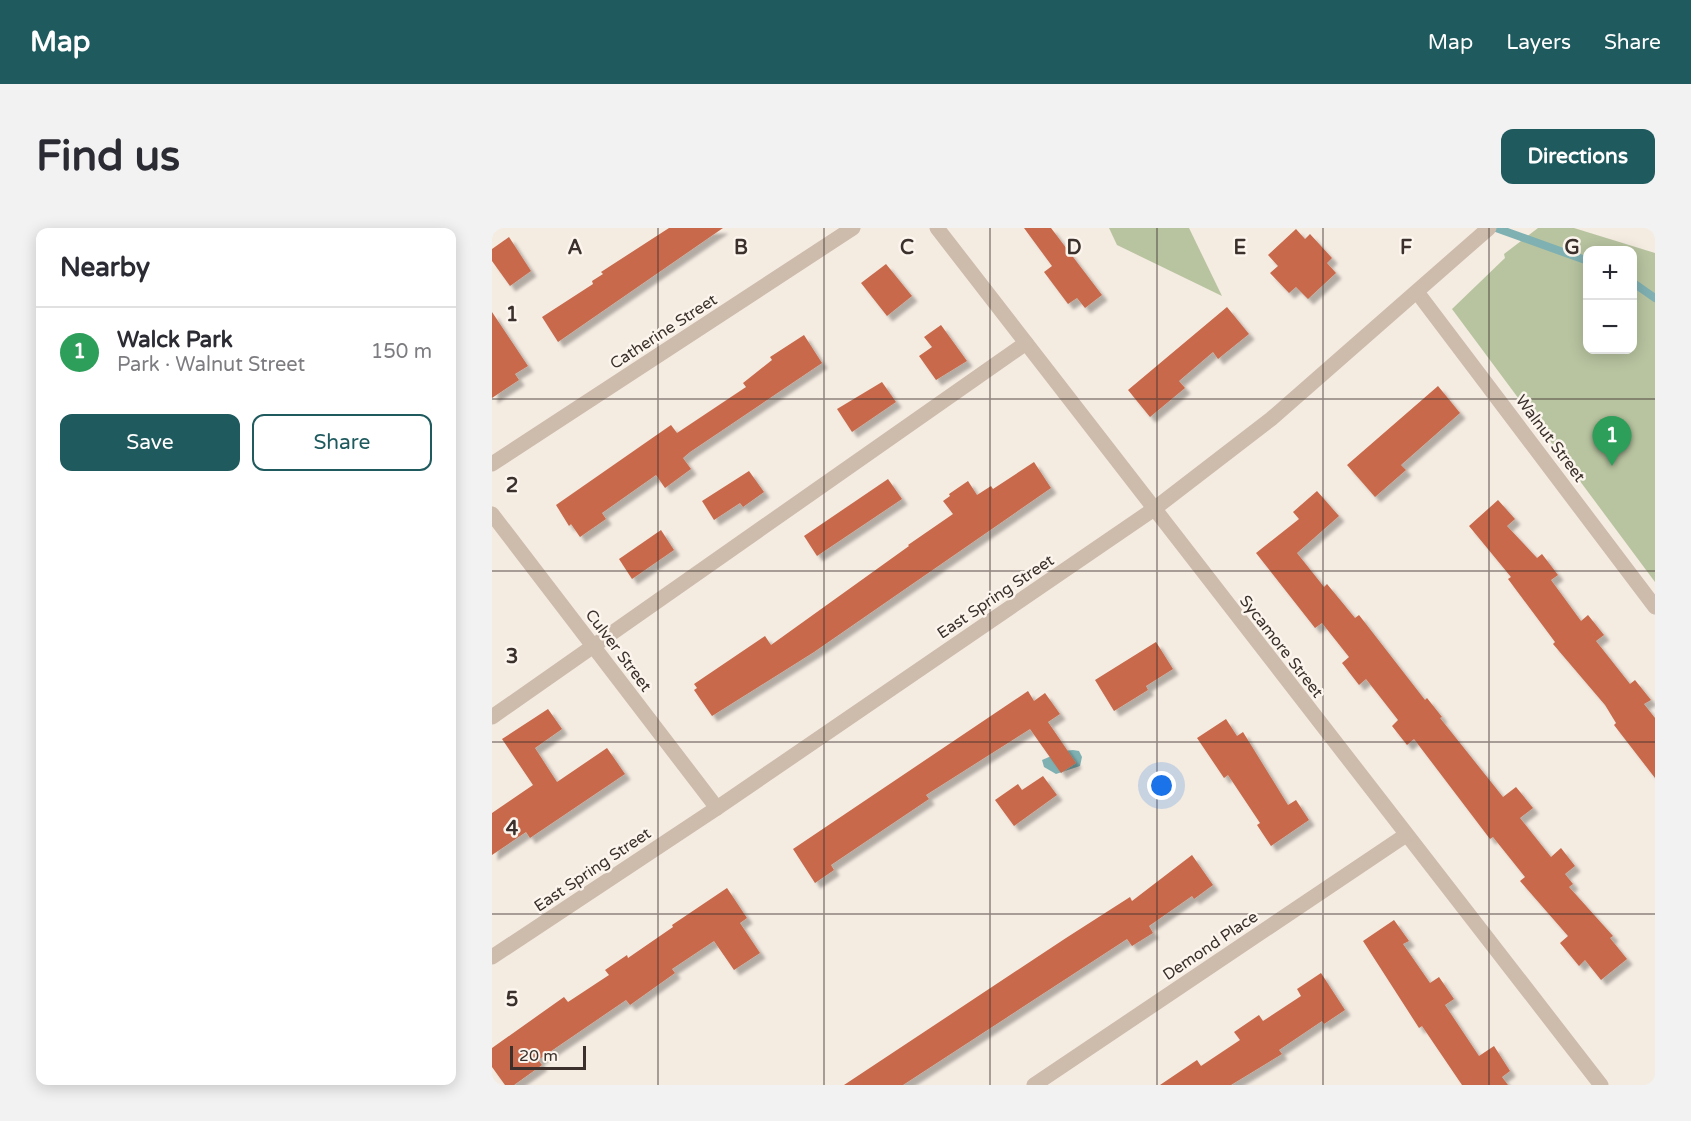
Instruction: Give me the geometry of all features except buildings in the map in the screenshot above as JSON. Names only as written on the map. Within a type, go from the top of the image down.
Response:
[{"type":"street","name":"Catherine Street","points":[[492,464],[853,228]]},
{"type":"street","name":"Sycamore Street","points":[[937,228],[1601,1085]]},
{"type":"street","name":"East Spring Street","points":[[492,957],[717,808],[1154,509],[1271,418],[1489,228]]},
{"type":"street","name":"Walnut Street","points":[[1417,292],[1655,607]]},
{"type":"street","points":[[492,717],[1026,343]]},
{"type":"street","name":"Culver Street","points":[[492,514],[717,808]]},
{"type":"street","name":"Demond Place","points":[[1035,1085],[1406,835]]},
{"type":"green space","points":[[1109,228],[1189,228],[1222,296],[1117,245]]},
{"type":"green space","points":[[1538,228],[1574,228],[1632,246],[1583,246],[1583,354],[1637,354],[1637,247],[1655,253],[1655,582],[1452,309],[1505,258],[1504,254]]},
{"type":"water","points":[[1063,751],[1079,751],[1082,757],[1080,766],[1056,774],[1044,767],[1042,760]]},
{"type":"waterway","points":[[1496,228],[1583,259]]},
{"type":"waterway","points":[[1637,285],[1655,298]]},
{"type":"place","name":"Walck Park","points":[[1612,466]]}]
